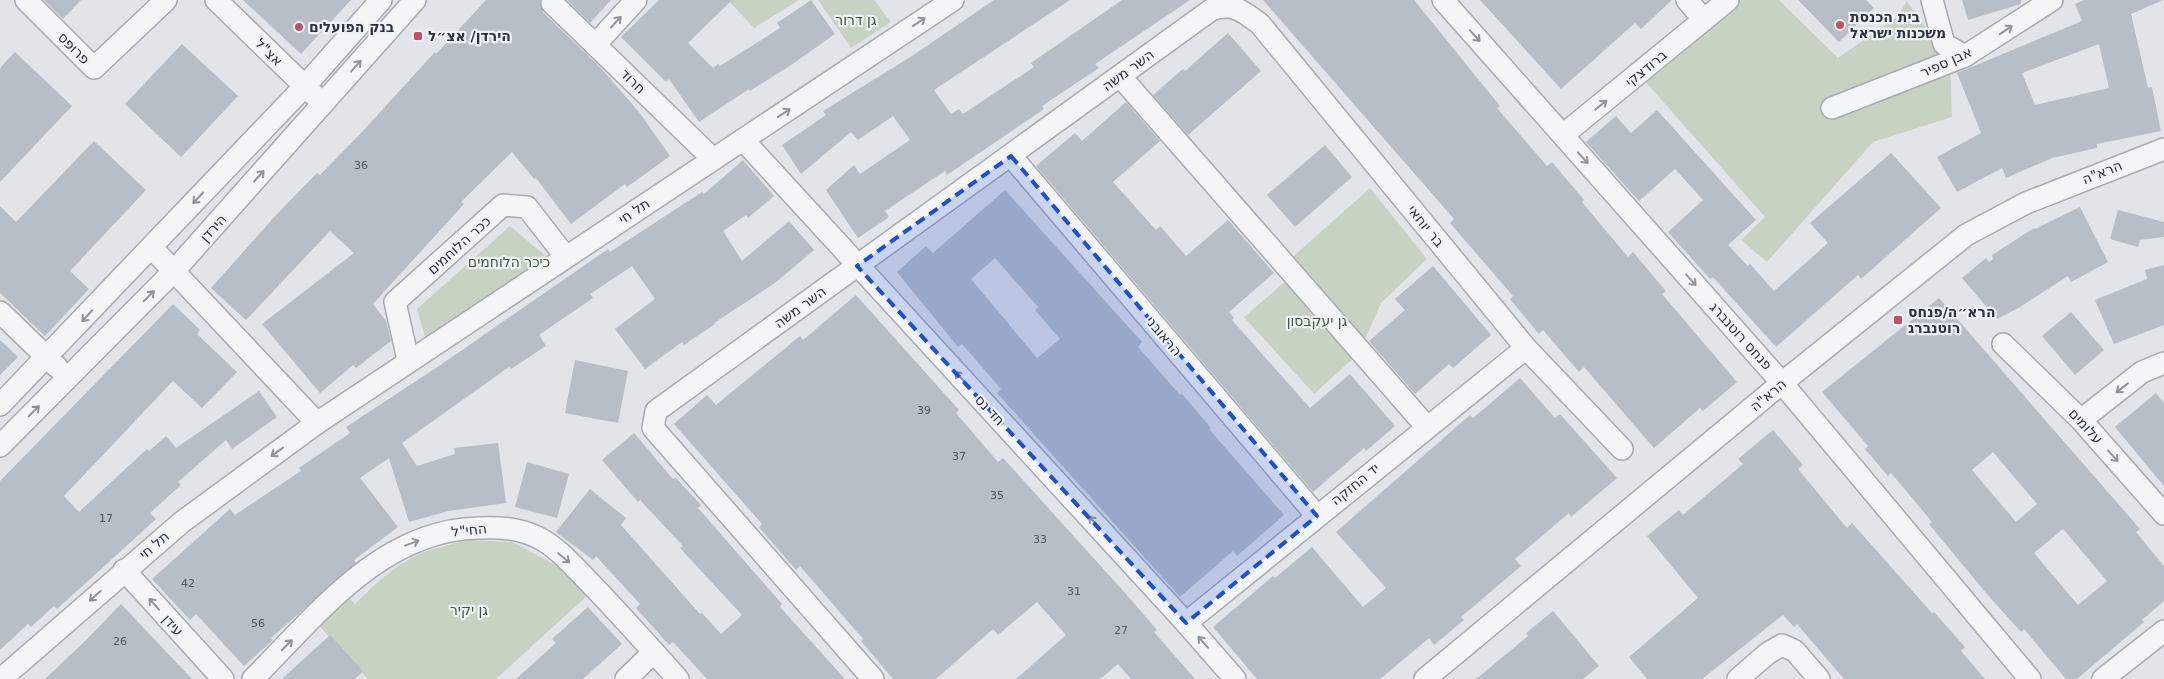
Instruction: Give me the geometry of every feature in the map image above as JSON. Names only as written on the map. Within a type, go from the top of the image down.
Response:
[{"type":"street","name":"פרופס","points":[[26,0],[94,68],[166,0]]},
{"type":"street","name":"אצ\"ל","points":[[216,0],[304,87],[324,103]]},
{"type":"street","points":[[0,405],[48,358],[304,87],[382,0]]},
{"type":"street","name":"הירדן","points":[[0,446],[174,272],[414,0]]},
{"type":"street","points":[[595,45],[636,0]]},
{"type":"street","name":"תל חי","points":[[1,679],[124,570],[182,522],[317,423],[565,256],[713,159],[744,141],[952,0]]},
{"type":"street","name":"פנחס רוטנברג","points":[[1443,0],[1782,383],[2030,679]]},
{"type":"street","points":[[1687,0],[1704,20]]},
{"type":"street","name":"ברודצקי","points":[[1563,136],[1728,0]]},
{"type":"street","points":[[1932,0],[1944,44],[1965,56]]},
{"type":"street","name":"אבן ספיר","points":[[1832,108],[1965,56],[2052,0]]},
{"type":"street","name":"חרוד","points":[[552,3],[713,159]]},
{"type":"street","name":"השר משה","points":[[873,679],[654,428],[656,411],[1211,10],[1231,6]]},
{"type":"street","name":"בר יוחאי","points":[[1231,6],[1242,10],[1260,24],[1526,348],[1622,449]]},
{"type":"street","points":[[1120,76],[1426,426]]},
{"type":"street","name":"חד נס","points":[[744,141],[1186,623],[1235,679]]},
{"type":"street","name":"הרא\"ה","points":[[1425,679],[1782,383],[1966,236],[2026,202],[2164,149]]},
{"type":"street","name":"הראובני","points":[[1011,156],[1317,516]]},
{"type":"street","name":"הרא\"ה","points":[[2139,157],[2164,157]]},
{"type":"street","name":"ככר הלוחמים","points":[[408,360],[395,302],[503,206],[527,207],[565,256]]},
{"type":"street","points":[[152,248],[317,423]]},
{"type":"street","points":[[0,312],[68,378]]},
{"type":"street","name":"עלומים","points":[[2003,344],[2081,420],[2164,514]]},
{"type":"street","name":"יד החזקה","points":[[1186,623],[1426,426],[1526,348]]},
{"type":"street","points":[[2081,420],[2142,372],[2164,364]]},
{"type":"street","name":"החי\"ל","points":[[253,679],[325,605],[360,574],[402,547],[461,528],[517,530],[538,538],[570,562],[678,679]]},
{"type":"street","name":"עידן","points":[[124,570],[222,679]]},
{"type":"street","points":[[2103,679],[2164,631]]},
{"type":"street","points":[[1738,679],[1768,653],[1782,645],[1795,651],[1819,679]]},
{"type":"street","points":[[626,679],[654,652]]},
{"type":"highlighted area","points":[[1011,156],[1317,516],[1186,623],[857,266]]},
{"type":"green space","name":"גן דרור","points":[[728,0],[799,0],[754,28]]},
{"type":"green space","name":"גן דרור","points":[[818,0],[874,0],[891,22],[851,48]]},
{"type":"green space","points":[[1740,0],[1779,0],[1838,58],[1897,17],[1906,0],[1950,62],[1952,117],[1873,142],[1767,262],[1741,240],[1765,217],[1644,80]]},
{"type":"green space","name":"גן יעקבסון","points":[[1370,188],[1427,259],[1381,303],[1359,353],[1314,394],[1244,317],[1294,274],[1286,263]]},
{"type":"green space","name":"כיכר הלוחמים","points":[[510,226],[554,263],[428,347],[417,309]]},
{"type":"green space","name":"גן יקיר","points":[[468,540],[512,542],[556,565],[589,594],[496,679],[368,679],[313,619],[343,591],[355,604],[379,581],[417,555]]},
{"type":"building","points":[[44,0],[81,0],[63,19]]},
{"type":"building","name":"בנק הפועלים","points":[[243,0],[351,0],[301,54]]},
{"type":"building","points":[[486,0],[540,0],[543,12],[600,67],[639,112],[670,156],[627,187],[625,184],[571,224],[536,178],[534,179],[512,152],[461,202],[464,204],[373,304],[386,321],[391,341],[356,368],[353,365],[320,393],[262,324],[354,253],[330,231],[246,320],[211,288],[277,214],[317,173],[320,175],[362,132],[435,52],[436,54]]},
{"type":"building","points":[[567,0],[611,0],[590,23]]},
{"type":"building","points":[[659,0],[732,0],[688,43],[713,68],[718,64],[720,66],[780,28],[777,23],[811,0],[835,34],[791,65],[750,91],[749,89],[699,122],[669,79],[666,82],[621,37]]},
{"type":"building","points":[[994,0],[1070,0],[934,90],[951,114],[959,109],[963,114],[1034,67],[1031,63],[1122,0],[1190,0],[1095,64],[1099,68],[1042,106],[1044,109],[947,175],[945,171],[885,211],[889,217],[858,238],[826,190],[854,165],[860,174],[910,140],[893,116],[858,140],[851,132],[801,174],[782,145],[826,115],[823,111],[912,56]]},
{"type":"building","points":[[1263,0],[1414,0],[1500,106],[1497,108],[1547,166],[1552,162],[1584,200],[1582,202],[1628,257],[1633,252],[1666,291],[1662,294],[1737,382],[1703,411],[1700,408],[1654,448],[1584,367],[1579,372],[1543,330],[1539,334],[1510,299],[1513,296],[1450,223],[1454,219]]},
{"type":"building","points":[[1480,0],[1672,0],[1641,29],[1635,23],[1561,89]]},
{"type":"building","name":"בית הכנסת משכנות ישראל","points":[[1798,0],[1866,0],[1874,8],[1839,42]]},
{"type":"building","points":[[1962,0],[2021,0],[2021,4],[1968,20]]},
{"type":"building","points":[[2084,0],[2163,0],[2131,14],[2148,88],[2152,87],[2161,131],[2097,144],[2097,148],[2052,158],[2006,178],[2002,168],[1957,192],[1937,157],[1981,133],[1957,73],[2082,21],[2075,4]],"holes":[[[2099,44],[2109,88],[2035,105],[2022,73]]]},
{"type":"building","points":[[1228,33],[1261,71],[1188,135],[1153,95],[1183,69],[1185,71]]},
{"type":"building","points":[[182,44],[238,96],[181,157],[125,104]]},
{"type":"building","points":[[15,52],[72,106],[0,182],[0,68]]},
{"type":"building","points":[[1126,102],[1160,141],[1113,182],[1156,230],[1160,226],[1186,256],[1228,220],[1274,273],[1229,312],[1234,318],[1232,320],[1310,408],[1350,374],[1395,426],[1366,451],[1364,448],[1313,492],[1036,166],[1075,133],[1082,141]]},
{"type":"building","points":[[1657,110],[1756,220],[1728,245],[1748,266],[1750,264],[1774,291],[1828,243],[1810,223],[1891,153],[1941,208],[1861,279],[1858,275],[1776,347],[1713,277],[1710,279],[1668,232],[1703,200],[1675,169],[1639,201],[1586,142],[1616,116],[1631,133]]},
{"type":"building","points":[[94,141],[146,190],[70,271],[89,289],[45,336],[0,293],[0,206],[16,222]]},
{"type":"building","points":[[1325,145],[1352,177],[1295,227],[1267,195]]},
{"type":"building","points":[[743,160],[774,196],[748,218],[746,215],[723,231],[742,261],[789,221],[814,250],[775,283],[684,345],[682,342],[645,369],[615,329],[655,299],[632,266],[590,294],[593,298],[539,335],[546,346],[511,369],[509,367],[402,443],[417,466],[455,454],[454,448],[498,443],[506,503],[448,511],[409,522],[389,458],[360,478],[398,527],[354,560],[356,563],[271,638],[273,640],[244,666],[196,614],[190,620],[152,579],[230,509],[235,515],[301,471],[299,468],[350,433],[346,427],[439,366],[608,249],[610,252],[702,192],[704,194]]},
{"type":"building","points":[[1005,190],[1142,342],[1138,347],[1180,395],[1182,394],[1211,428],[1209,429],[1284,515],[1237,556],[1233,551],[1180,597],[997,393],[1001,389],[962,344],[958,347],[897,272],[926,246],[933,253]],"holes":[[[995,258],[1038,307],[1035,310],[1060,339],[1037,358],[971,279]]]},
{"type":"building","points":[[2080,207],[2108,262],[2071,282],[2068,276],[2020,307],[1997,319],[1962,278],[1986,258],[1989,262],[1993,259],[1992,255],[2034,228]]},
{"type":"building","points":[[2118,210],[2164,222],[2164,237],[2140,240],[2138,247],[2110,239]]},
{"type":"building","points":[[2164,265],[2164,325],[2114,344],[2095,300],[2147,279],[2145,270]]},
{"type":"building","points":[[1433,266],[1491,335],[1453,368],[1449,364],[1415,394],[1369,341],[1405,310],[1395,299]]},
{"type":"building","points":[[856,295],[959,410],[956,413],[998,462],[1003,458],[1126,594],[1157,630],[1154,632],[1195,679],[1131,679],[1118,664],[1100,679],[1016,679],[1066,635],[1037,602],[998,635],[993,629],[936,679],[893,679],[861,641],[863,639],[800,566],[796,570],[759,527],[762,524],[674,424],[707,395],[716,405],[800,336],[803,340]]},
{"type":"building","points":[[1939,298],[2140,529],[2136,532],[2164,566],[2164,601],[2142,620],[2144,622],[2077,679],[2066,679],[2024,629],[2021,632],[1986,593],[1929,524],[1932,522],[1891,473],[1888,476],[1865,449],[1868,446],[1822,392]],"holes":[[[1993,452],[2037,504],[2016,522],[1972,470]],[[2063,529],[2107,581],[2078,605],[2034,553]]]},
{"type":"building","points":[[173,304],[200,330],[197,334],[237,372],[202,408],[173,381],[64,496],[79,512],[147,449],[149,451],[166,436],[176,448],[259,391],[277,417],[232,449],[226,440],[178,482],[181,485],[150,513],[156,519],[57,609],[54,606],[31,627],[28,624],[0,650],[0,481]]},
{"type":"building","points":[[2071,312],[2104,350],[2075,375],[2042,336]]},
{"type":"building","points":[[0,340],[18,357],[0,375]]},
{"type":"building","points":[[575,360],[628,371],[618,423],[565,413]]},
{"type":"building","points":[[1520,378],[1555,418],[1560,414],[1617,478],[1571,517],[1569,513],[1515,559],[1521,566],[1461,617],[1464,620],[1434,645],[1429,638],[1380,679],[1257,679],[1213,627],[1273,576],[1275,578],[1312,547],[1363,607],[1386,588],[1336,532],[1470,415],[1473,418]]},
{"type":"building","points":[[2156,393],[2164,403],[2164,486],[2115,427]]},
{"type":"building","points":[[1773,430],[1803,465],[1798,469],[1847,528],[1852,523],[1932,613],[1934,612],[1965,647],[1961,651],[1985,679],[1844,679],[1797,624],[1794,627],[1783,615],[1702,679],[1647,679],[1629,657],[1698,598],[1647,536],[1679,510],[1683,515],[1743,464],[1738,459]]},
{"type":"building","points":[[634,433],[673,479],[675,477],[701,505],[698,508],[782,604],[780,607],[845,679],[707,679],[673,642],[669,645],[636,608],[640,604],[596,556],[593,560],[556,532],[590,489],[626,518],[621,525],[700,614],[702,613],[721,634],[742,615],[680,548],[683,546],[640,500],[638,502],[602,460]]},
{"type":"building","points":[[527,462],[569,474],[557,518],[515,507]]},
{"type":"building","points":[[121,604],[192,679],[45,679],[84,642]]},
{"type":"building","points":[[588,607],[622,644],[583,679],[516,679],[556,643],[552,639]]},
{"type":"building","points":[[1553,611],[1599,666],[1583,679],[1476,679],[1528,636],[1526,633]]},
{"type":"building","points":[[330,635],[363,671],[355,679],[282,679]]},
{"type":"place","name":"בית הכנסת משכנות ישראל","points":[[1840,25]]},
{"type":"place","name":"בנק הפועלים","points":[[299,27]]},
{"type":"place","name":"הירדן/ אצ״ל","points":[[418,36]]},
{"type":"place","name":"הרא״ה/פנחס רוטנברג","points":[[1898,320]]}]
